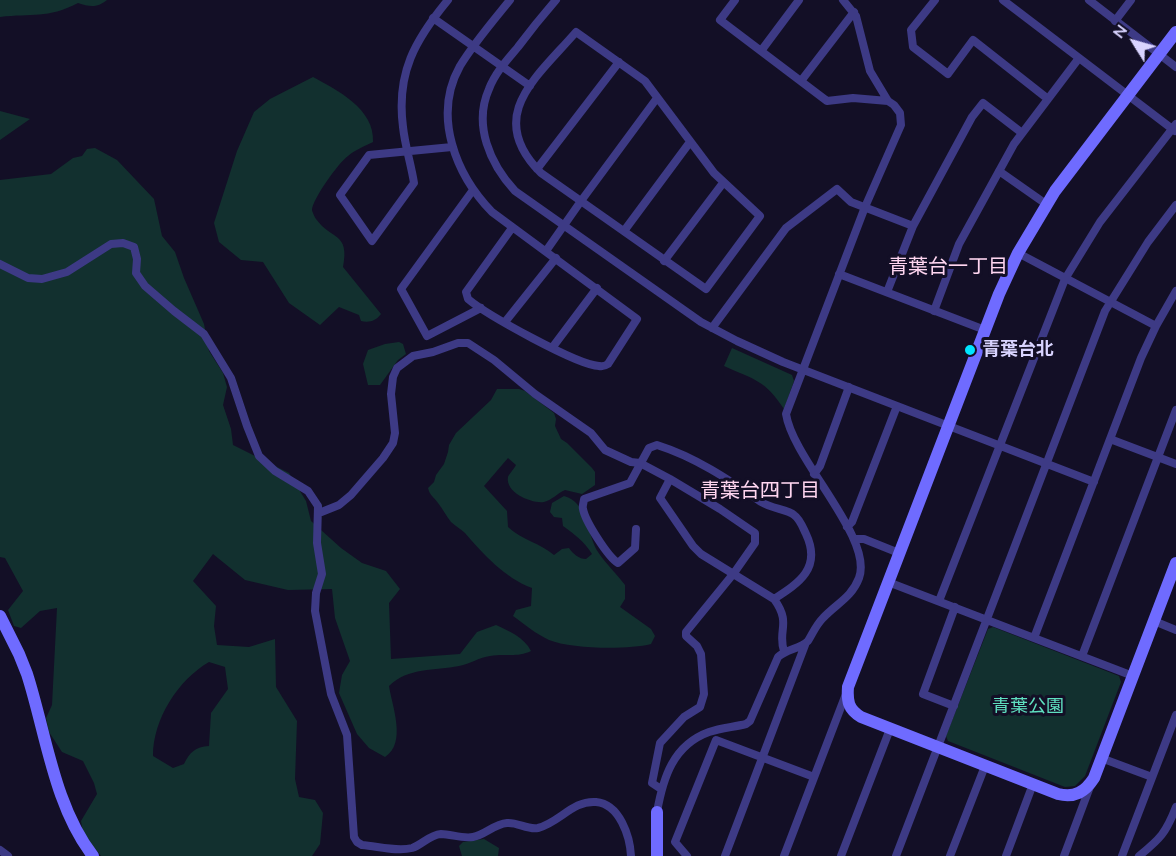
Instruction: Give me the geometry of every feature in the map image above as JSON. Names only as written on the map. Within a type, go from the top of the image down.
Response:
[{"type":"street","points":[[448,0],[433,18],[412,51],[403,82],[401,107],[408,151],[414,183],[372,241],[340,195],[369,155],[408,151],[452,147]]},
{"type":"street","points":[[510,0],[474,46],[457,73],[448,104],[452,147],[473,190],[492,212],[637,319],[608,364],[598,366],[552,348],[468,300],[466,292],[512,228]]},
{"type":"street","points":[[556,0],[502,66],[489,89],[483,107],[483,123],[488,148],[502,175],[515,191],[654,291],[712,328],[756,351],[1094,482]]},
{"type":"street","points":[[735,0],[720,20],[827,101],[853,98],[888,101]]},
{"type":"street","points":[[761,51],[799,0]]},
{"type":"street","points":[[725,856],[805,645],[820,622],[847,597],[859,579],[861,564],[858,548],[814,474],[792,433],[786,414],[865,207],[901,125],[900,113],[888,101],[870,71],[860,27],[854,12],[843,0]]},
{"type":"street","points":[[934,0],[911,30],[913,47],[948,74],[974,40],[1048,99]]},
{"type":"street","points":[[939,601],[1065,279],[1100,222],[1175,128],[1003,0]]},
{"type":"street","points":[[1089,0],[1176,67]]},
{"type":"street","points":[[1116,21],[1131,0]]},
{"type":"street","points":[[801,81],[854,12]]},
{"type":"street","points":[[433,18],[530,86]]},
{"type":"street","points":[[784,856],[985,330],[1018,254],[1046,204],[1176,32]]},
{"type":"street","points":[[576,33],[619,62],[645,81],[723,183],[760,216],[706,289],[537,169],[524,153],[515,124],[518,107],[530,86],[576,33]]},
{"type":"street","points":[[934,311],[959,244],[999,171],[1022,133],[1079,58]]},
{"type":"street","points":[[537,169],[619,62]]},
{"type":"street","points":[[546,251],[657,98]]},
{"type":"street","points":[[887,292],[913,226],[972,117],[983,103],[1022,133]]},
{"type":"street","points":[[624,231],[690,142]]},
{"type":"street","points":[[999,171],[1046,204]]},
{"type":"street","points":[[664,261],[723,183]]},
{"type":"street","points":[[712,328],[786,228],[837,189],[851,202],[913,226]]},
{"type":"street","points":[[473,190],[401,289],[427,336],[481,308]]},
{"type":"street","points":[[896,856],[1110,302],[1148,242],[1176,205]]},
{"type":"street","points":[[0,264],[28,278],[42,279],[67,272],[111,244],[123,243],[134,247],[137,259],[136,273],[146,286],[167,305],[204,334],[231,378],[259,456],[275,471],[308,490],[315,499],[319,513],[317,543],[322,574],[315,599],[315,611],[331,694],[347,735],[354,837],[357,842],[362,845],[405,849],[437,835],[471,837],[506,823],[539,828],[550,824],[576,806],[596,802],[613,811],[627,834],[631,856]]},
{"type":"street","points":[[1018,254],[1156,327]]},
{"type":"street","points":[[505,322],[556,258]]},
{"type":"street","points":[[839,274],[985,330]]},
{"type":"street","points":[[552,348],[597,288]]},
{"type":"street","points":[[1034,638],[1141,358],[1176,291]]},
{"type":"street","points":[[319,513],[339,505],[351,495],[393,443],[395,434],[391,394],[393,377],[397,368],[413,356],[458,343],[468,343],[591,433],[605,450],[631,462],[640,463],[670,479],[755,533],[755,543],[686,632],[686,636],[697,646],[701,654],[704,694],[700,706],[684,717],[660,743],[652,783],[661,789]]},
{"type":"street","points":[[814,474],[820,466],[849,387]]},
{"type":"street","points":[[847,527],[852,522],[897,406]]},
{"type":"street","points":[[1082,656],[1176,410]]},
{"type":"street","points":[[1110,439],[1176,464]]},
{"type":"street","points":[[636,529],[634,548],[618,563],[611,559],[583,509],[584,499],[630,483],[652,445],[664,447],[700,462],[772,508],[794,514],[804,531],[811,546],[810,566],[801,580],[774,599]]},
{"type":"street","points":[[670,479],[660,498],[693,546],[701,554],[774,599],[784,620],[782,640],[784,651]]},
{"type":"street","points":[[854,539],[864,539],[899,553]]},
{"type":"street","points":[[1064,856],[1176,563]]},
{"type":"street","points":[[888,582],[1133,676]]},
{"type":"street","points":[[954,706],[923,694],[955,608]]},
{"type":"street","points":[[0,616],[27,674],[67,810],[78,836],[93,856]]},
{"type":"street","points":[[1154,621],[1176,630]]},
{"type":"street","points":[[657,856],[657,812],[661,789],[673,760],[689,742],[711,731],[750,721],[776,660],[784,651],[805,645]]},
{"type":"street","points":[[848,687],[848,702],[853,712],[861,717]]},
{"type":"street","points":[[840,709],[1084,804]]},
{"type":"street","points":[[1122,856],[1176,715]]},
{"type":"street","points":[[841,856],[890,729]]},
{"type":"street","points":[[687,856],[675,842],[716,740],[814,777]]},
{"type":"street","points":[[1101,758],[1152,777]]},
{"type":"street","points":[[950,856],[985,766]]},
{"type":"street","points":[[1058,794],[1069,796],[1081,793],[1094,778]]},
{"type":"street","points":[[1006,856],[1033,784]]},
{"type":"street","points":[[1139,856],[1157,842],[1167,830],[1176,807]]},
{"type":"street","points":[[0,850],[8,856]]},
{"type":"green space","points":[[0,0],[107,0],[93,6],[78,3],[48,13],[0,17]]},
{"type":"green space","points":[[313,77],[353,102],[368,120],[372,130],[373,142],[344,160],[321,190],[312,210],[322,226],[341,242],[344,248],[343,267],[381,314],[370,322],[361,321],[359,315],[339,307],[320,325],[289,303],[263,262],[241,260],[219,242],[214,223],[237,151],[254,112],[270,99]]},
{"type":"green space","points":[[0,111],[30,119],[0,140]]},
{"type":"green space","points":[[95,148],[117,160],[154,199],[162,236],[175,252],[204,324],[209,351],[223,373],[227,387],[223,405],[231,429],[233,445],[289,473],[306,501],[311,521],[362,563],[386,571],[400,589],[389,603],[391,659],[460,654],[477,632],[496,625],[520,638],[531,651],[521,654],[495,655],[459,666],[413,673],[396,680],[389,686],[397,734],[392,751],[385,757],[369,748],[357,734],[339,693],[342,675],[350,661],[335,618],[332,589],[288,590],[245,580],[213,554],[193,581],[216,606],[214,626],[217,645],[249,647],[275,639],[276,687],[297,721],[295,779],[299,797],[315,800],[323,813],[320,844],[312,856],[101,856],[83,833],[81,821],[97,794],[94,783],[83,761],[62,752],[49,732],[46,718],[52,705],[57,608],[40,611],[21,628],[14,626],[8,610],[23,591],[5,558],[0,557],[0,180],[51,174],[73,158],[82,156],[87,149]],"holes":[[[209,662],[225,667],[228,689],[211,713],[209,746],[197,749],[191,753],[184,764],[173,768],[153,756],[157,728],[169,702],[178,690],[187,679]]]},
{"type":"green space","points":[[399,342],[403,344],[406,354],[398,360],[380,385],[368,385],[363,364],[368,350]]},
{"type":"green space","points":[[732,348],[792,375],[794,381],[784,409],[765,386],[724,366]]},
{"type":"green space","points":[[497,389],[525,391],[554,413],[555,426],[561,439],[595,472],[595,485],[582,494],[565,490],[547,501],[539,502],[521,496],[511,488],[508,477],[516,465],[508,458],[484,486],[507,511],[508,527],[554,555],[562,549],[569,548],[576,556],[586,559],[592,554],[589,550],[579,538],[563,526],[562,518],[554,517],[550,512],[552,503],[564,496],[572,499],[586,520],[598,552],[625,585],[625,599],[620,607],[651,629],[655,636],[651,644],[628,647],[585,647],[549,640],[535,632],[513,616],[516,610],[531,606],[532,588],[522,584],[495,565],[465,533],[451,522],[430,493],[428,488],[444,464],[449,445],[456,433],[491,400]]},
{"type":"green space","name":"青葉公園","points":[[993,627],[1119,676],[1121,682],[1085,776],[1075,786],[1065,787],[948,741],[946,736],[988,629]]},
{"type":"green space","points":[[484,839],[499,848],[498,856],[462,856],[459,846],[463,842]]},
{"type":"place","name":"青葉台北","points":[[970,350]]},
{"type":"district","name":"青葉台一丁目","points":[[948,267]]},
{"type":"district","name":"青葉台四丁目","points":[[760,491]]}]
